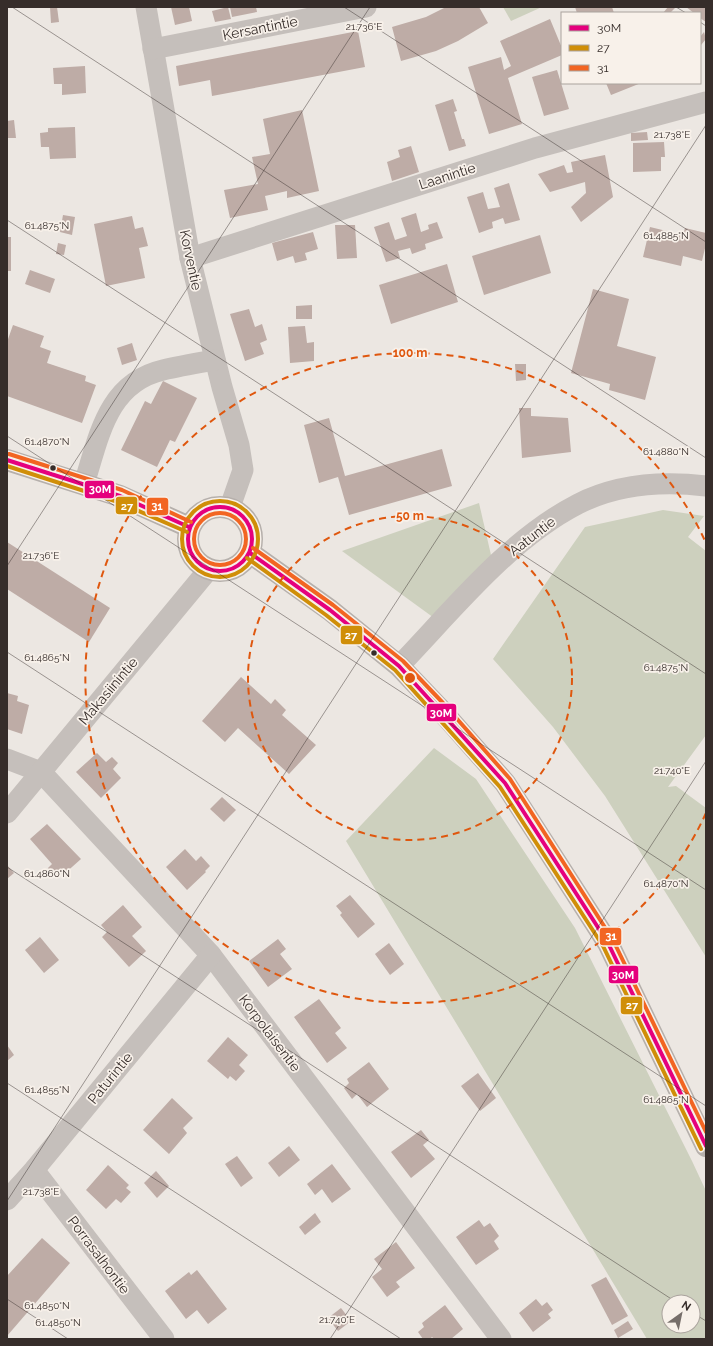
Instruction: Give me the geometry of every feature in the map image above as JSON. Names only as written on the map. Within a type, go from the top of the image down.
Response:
[{"type":"main road","points":[[7,460],[120,496],[190,528]]},
{"type":"main road","points":[[217,506],[230,507],[243,515],[251,527],[253,540],[250,553],[241,564],[231,570],[221,571],[209,569],[196,561],[190,551],[188,538],[190,528],[196,516],[206,509],[217,506]]},
{"type":"main road","points":[[250,553],[330,610],[399,666],[438,707],[505,783],[608,943],[706,1146]]},
{"type":"street","name":"Korventie","points":[[146,7],[190,258],[215,360],[239,445],[244,470],[230,507]]},
{"type":"street","name":"Kersantintie","points":[[153,49],[366,7]]},
{"type":"street","name":"Laanintie","points":[[190,258],[535,148],[706,102]]},
{"type":"street","points":[[84,484],[104,419],[114,402],[127,388],[143,378],[162,370],[215,360]]},
{"type":"street","name":"Aatuntie","points":[[399,666],[494,568],[549,521],[580,503],[609,492],[648,485],[687,484],[706,486]]},
{"type":"street","name":"Makasiinintie","points":[[7,813],[209,569]]},
{"type":"street","name":"Korpolaisentie","points":[[7,759],[41,772],[211,955],[501,1339]]},
{"type":"street","name":"Paturintie","points":[[7,1200],[34,1170],[211,955]]},
{"type":"street","name":"Porrasalhontie","points":[[34,1170],[164,1339]]},
{"type":"green space","points":[[503,7],[542,7],[511,21]]},
{"type":"green space","points":[[479,503],[494,568],[441,623],[342,551]]},
{"type":"green space","points":[[663,510],[704,516],[688,537],[706,551],[706,735],[668,787],[676,786],[706,808],[706,957],[605,796],[553,727],[493,659],[585,527]]},
{"type":"green space","points":[[434,748],[476,779],[575,928],[706,1191],[706,1339],[647,1339],[346,841]]},
{"type":"building","points":[[50,7],[57,7],[59,22],[51,23]]},
{"type":"building","points":[[171,7],[189,7],[192,21],[175,25]]},
{"type":"building","points":[[228,7],[231,19],[215,22],[212,11]]},
{"type":"building","points":[[230,7],[256,7],[257,12],[232,17]]},
{"type":"building","points":[[446,7],[479,7],[488,23],[458,41],[436,51],[401,61],[392,27],[426,17]]},
{"type":"building","points":[[575,7],[612,7],[614,12],[577,12]]},
{"type":"building","points":[[668,7],[675,8],[671,12],[664,12]]},
{"type":"building","points":[[686,7],[706,7],[706,22],[701,19],[701,12],[693,12]]},
{"type":"building","points":[[550,19],[561,46],[561,55],[508,78],[522,124],[489,134],[468,67],[501,57],[504,70],[511,66],[500,41]]},
{"type":"building","points":[[358,31],[365,67],[212,96],[210,80],[179,86],[176,66]]},
{"type":"building","points":[[704,32],[706,39],[701,45],[701,36]]},
{"type":"building","points":[[85,66],[86,93],[62,95],[62,84],[54,84],[53,68]]},
{"type":"building","points":[[557,70],[569,109],[544,116],[532,77]]},
{"type":"building","points":[[606,84],[638,84],[611,95]]},
{"type":"building","points":[[453,99],[457,111],[454,112],[462,139],[464,139],[466,146],[449,151],[435,105]]},
{"type":"building","points":[[302,110],[319,191],[287,198],[287,191],[265,196],[268,210],[230,218],[224,190],[258,184],[252,157],[270,154],[263,119]]},
{"type":"building","points":[[14,120],[16,138],[7,138],[7,121]]},
{"type":"building","points":[[75,127],[76,158],[50,159],[49,147],[41,147],[40,133],[48,132],[48,128]]},
{"type":"building","points":[[647,132],[648,140],[631,141],[631,133]]},
{"type":"building","points":[[664,142],[665,157],[661,157],[661,171],[633,172],[633,143]]},
{"type":"building","points":[[411,146],[419,172],[392,181],[387,162],[400,157],[398,150]]},
{"type":"building","points":[[605,155],[613,197],[581,222],[571,207],[586,193],[585,182],[550,192],[538,174],[564,165],[567,173],[573,172],[571,162]]},
{"type":"building","points":[[509,183],[520,220],[505,224],[503,218],[492,222],[493,228],[479,233],[467,197],[483,192],[488,209],[500,207],[494,188]]},
{"type":"building","points":[[416,213],[421,232],[429,229],[428,225],[437,222],[443,238],[425,244],[426,249],[412,254],[410,248],[398,251],[400,258],[386,262],[374,227],[389,222],[395,240],[407,236],[401,218]]},
{"type":"building","points":[[63,215],[75,217],[72,235],[60,232]]},
{"type":"building","points":[[132,216],[135,229],[143,227],[148,246],[139,248],[145,278],[106,286],[94,224]]},
{"type":"building","points":[[335,225],[355,225],[357,258],[337,259]]},
{"type":"building","points":[[650,227],[683,235],[685,228],[706,233],[706,244],[702,261],[683,256],[681,266],[643,257]]},
{"type":"building","points":[[313,232],[318,249],[305,253],[307,260],[295,263],[293,256],[277,261],[272,243]]},
{"type":"building","points":[[540,235],[551,273],[484,295],[472,256]]},
{"type":"building","points":[[7,237],[11,237],[11,271],[7,271]]},
{"type":"building","points":[[58,243],[66,245],[64,255],[56,254]]},
{"type":"building","points":[[447,264],[458,302],[391,324],[379,285]]},
{"type":"building","points":[[30,270],[55,279],[50,293],[25,284]]},
{"type":"building","points":[[593,289],[629,299],[617,346],[656,357],[645,400],[609,390],[610,384],[571,373]]},
{"type":"building","points":[[312,305],[312,319],[296,319],[296,306]]},
{"type":"building","points":[[249,309],[255,327],[262,324],[267,340],[260,343],[264,354],[245,361],[230,314]]},
{"type":"building","points":[[13,325],[44,336],[40,347],[51,351],[47,363],[86,376],[85,381],[96,385],[82,423],[7,396],[7,342]]},
{"type":"building","points":[[305,326],[307,343],[314,342],[314,361],[290,363],[288,327]]},
{"type":"building","points":[[132,343],[137,360],[122,365],[117,348]]},
{"type":"building","points":[[515,364],[526,364],[526,380],[516,381]]},
{"type":"building","points":[[163,381],[197,398],[175,442],[170,440],[157,467],[121,450],[145,401],[151,404]]},
{"type":"building","points":[[519,408],[531,408],[531,416],[568,418],[571,452],[522,458]]},
{"type":"building","points":[[329,418],[345,476],[442,449],[452,486],[349,515],[338,477],[319,483],[304,425]]},
{"type":"building","points":[[7,542],[110,608],[89,642],[7,589]]},
{"type":"building","points":[[241,677],[271,704],[275,699],[286,710],[282,715],[316,745],[289,774],[238,728],[225,742],[202,721]]},
{"type":"building","points":[[7,693],[18,696],[17,701],[29,705],[22,734],[7,729]]},
{"type":"building","points":[[97,753],[106,762],[112,757],[118,763],[113,769],[121,778],[101,798],[76,772]]},
{"type":"building","points":[[222,797],[236,810],[224,822],[210,809]]},
{"type":"building","points":[[47,824],[81,859],[63,875],[60,872],[55,876],[48,868],[52,864],[30,839]]},
{"type":"building","points":[[185,849],[196,861],[201,856],[210,866],[205,871],[206,872],[187,890],[166,867]]},
{"type":"building","points":[[7,865],[14,873],[7,879]]},
{"type":"building","points":[[350,895],[375,924],[358,938],[340,915],[342,913],[336,906]]},
{"type":"building","points":[[123,905],[142,927],[132,936],[146,951],[129,967],[102,937],[107,932],[101,925]]},
{"type":"building","points":[[40,937],[59,960],[44,973],[25,950]]},
{"type":"building","points":[[278,939],[286,949],[280,954],[292,969],[268,987],[249,961]]},
{"type":"building","points":[[389,943],[404,964],[390,975],[375,954]]},
{"type":"building","points":[[319,999],[341,1028],[335,1033],[347,1048],[327,1063],[294,1017]]},
{"type":"building","points":[[228,1037],[248,1055],[239,1065],[245,1071],[236,1081],[230,1076],[228,1079],[207,1061]]},
{"type":"building","points":[[7,1045],[14,1055],[7,1061]]},
{"type":"building","points":[[369,1062],[389,1089],[367,1107],[357,1094],[352,1099],[344,1088],[349,1083],[347,1079]]},
{"type":"building","points":[[478,1073],[496,1098],[480,1111],[461,1086]]},
{"type":"building","points":[[172,1098],[193,1118],[183,1128],[187,1133],[169,1154],[143,1130]]},
{"type":"building","points":[[421,1130],[429,1140],[423,1145],[435,1159],[411,1178],[391,1152]]},
{"type":"building","points":[[289,1146],[300,1160],[279,1177],[268,1163]]},
{"type":"building","points":[[237,1156],[253,1178],[241,1187],[225,1164]]},
{"type":"building","points":[[332,1164],[351,1189],[332,1203],[322,1189],[315,1195],[307,1184]]},
{"type":"building","points":[[108,1165],[129,1185],[126,1188],[131,1192],[121,1203],[116,1199],[106,1209],[86,1190]]},
{"type":"building","points":[[156,1171],[169,1186],[157,1198],[144,1183]]},
{"type":"building","points":[[315,1213],[321,1222],[305,1235],[299,1227]]},
{"type":"building","points":[[479,1220],[484,1227],[490,1223],[499,1236],[494,1241],[499,1249],[476,1265],[456,1237]]},
{"type":"building","points":[[42,1238],[70,1263],[7,1336],[7,1276]]},
{"type":"building","points":[[396,1242],[415,1268],[396,1282],[400,1287],[387,1297],[372,1277],[382,1269],[374,1259]]},
{"type":"building","points":[[197,1270],[227,1309],[208,1324],[197,1310],[186,1319],[165,1291],[189,1272],[191,1275]]},
{"type":"building","points":[[606,1277],[628,1316],[612,1325],[591,1285]]},
{"type":"building","points":[[536,1299],[542,1306],[547,1302],[553,1310],[548,1314],[551,1318],[533,1332],[519,1313]]},
{"type":"building","points":[[445,1305],[463,1329],[451,1339],[434,1339],[432,1337],[430,1339],[423,1339],[418,1332],[424,1327],[422,1323]]},
{"type":"building","points":[[341,1308],[351,1321],[338,1331],[328,1318]]},
{"type":"building","points":[[628,1321],[633,1329],[618,1338],[614,1330]]},
{"type":"transit line","name":"31","points":[[9,454],[122,490],[191,522]]},
{"type":"transit line","name":"30M","points":[[7,460],[120,496],[189,527]]},
{"type":"transit line","name":"27","points":[[7,466],[118,502],[187,532]]},
{"type":"transit line","name":"27","points":[[213,501],[227,501],[241,507],[252,518],[258,532],[258,539],[258,546],[255,554],[247,566],[241,571],[227,577],[213,577],[199,571],[188,560],[182,546],[182,532],[188,518],[199,507],[213,501]]},
{"type":"transit line","name":"30M","points":[[214,507],[226,507],[243,516],[250,527],[252,539],[250,551],[243,562],[226,571],[214,571],[202,566],[193,557],[188,545],[188,533],[193,521],[202,512],[214,507]]},
{"type":"transit line","name":"31","points":[[215,513],[225,513],[239,520],[246,534],[246,539],[246,544],[239,558],[225,565],[215,565],[205,561],[198,554],[194,544],[194,534],[198,524],[205,517],[215,513]]},
{"type":"transit line","name":"31","points":[[253,548],[333,605],[403,661],[443,703],[510,779],[613,940],[706,1132]]},
{"type":"transit line","name":"30M","points":[[250,553],[330,610],[399,666],[505,783],[608,943],[706,1146]]},
{"type":"transit line","name":"27","points":[[247,558],[326,615],[395,670],[500,787],[603,946],[701,1149]]}]
